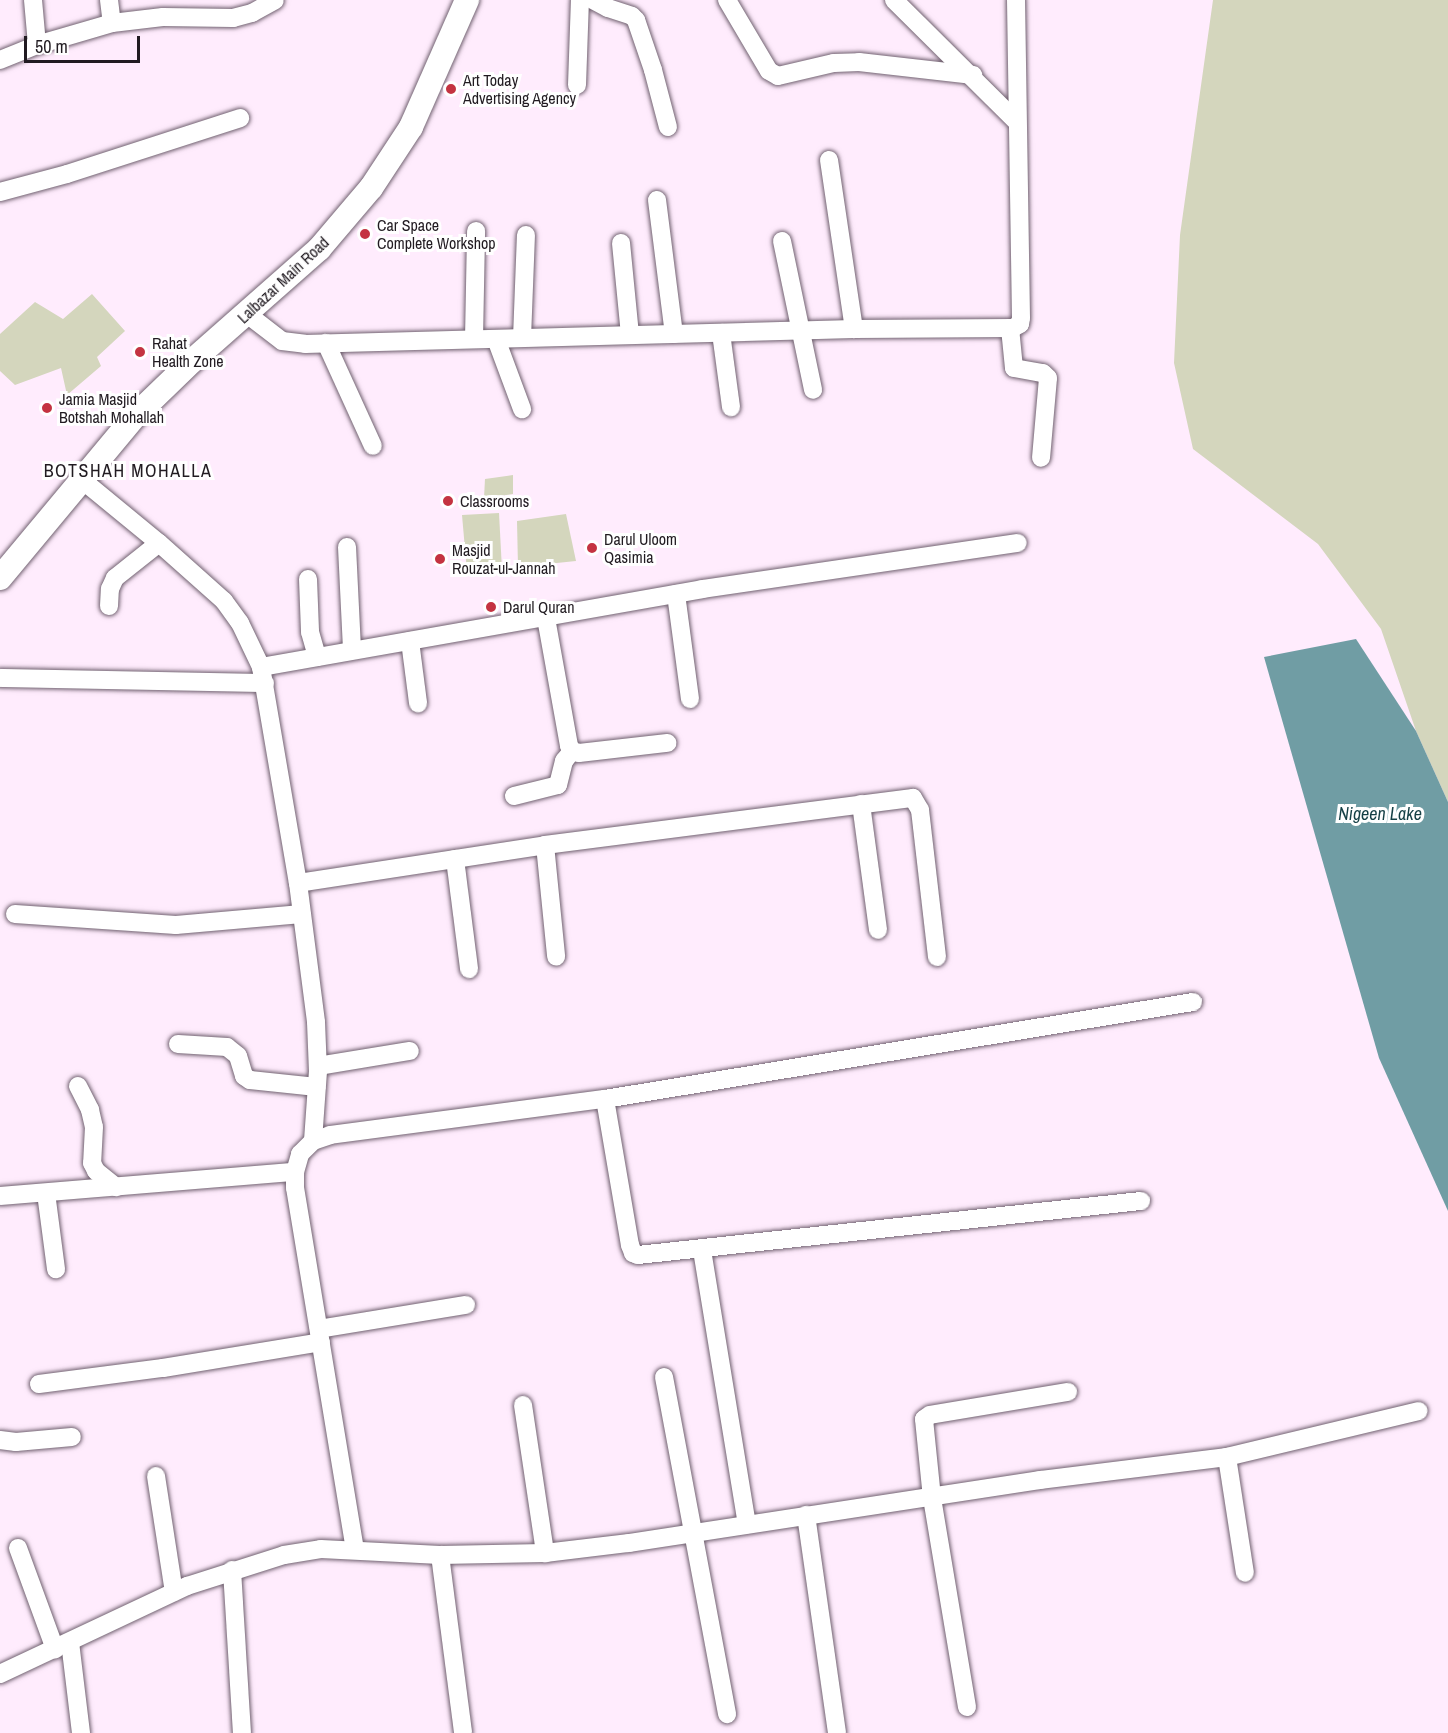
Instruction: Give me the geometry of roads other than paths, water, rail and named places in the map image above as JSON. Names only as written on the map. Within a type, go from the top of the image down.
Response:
[{"type":"main road","name":"Lalbazar Main Road","points":[[0,578],[81,479],[163,387],[319,249],[371,188],[411,127],[466,0]]},
{"type":"street","points":[[33,0],[37,45]]},
{"type":"street","points":[[109,0],[112,23]]},
{"type":"street","points":[[0,60],[37,45],[112,23],[164,17],[233,18],[252,13],[275,0]]},
{"type":"street","points":[[577,85],[580,0]]},
{"type":"street","points":[[593,0],[632,16],[636,20],[653,70],[668,128]]},
{"type":"street","points":[[728,0],[770,71],[778,76],[834,63],[859,62],[973,75]]},
{"type":"street","points":[[894,0],[973,75],[1017,121]]},
{"type":"street","points":[[247,314],[282,341],[326,344],[854,329],[1010,328],[1020,324],[1016,0]]},
{"type":"street","points":[[0,192],[67,174],[240,118]]},
{"type":"street","points":[[829,160],[854,329]]},
{"type":"street","points":[[657,200],[674,334]]},
{"type":"street","points":[[474,339],[476,231]]},
{"type":"street","points":[[522,338],[526,235]]},
{"type":"street","points":[[782,242],[813,390]]},
{"type":"street","points":[[621,243],[630,335]]},
{"type":"street","points":[[1010,328],[1014,368],[1043,373],[1048,378],[1041,458]]},
{"type":"street","points":[[721,333],[731,407]]},
{"type":"street","points":[[496,339],[522,409]]},
{"type":"street","points":[[326,344],[373,446]]},
{"type":"street","points":[[81,479],[159,543],[224,602],[240,622],[263,675],[298,883],[316,1022],[318,1066],[313,1141]]},
{"type":"street","points":[[109,606],[110,589],[115,578],[159,543]]},
{"type":"street","points":[[0,678],[263,675],[316,657],[352,650],[676,594],[1018,543]]},
{"type":"street","points":[[347,547],[352,650]]},
{"type":"street","points":[[308,579],[310,632],[316,657]]},
{"type":"street","points":[[676,594],[690,699]]},
{"type":"street","points":[[546,618],[568,746],[572,751],[579,753],[666,743]]},
{"type":"street","points":[[410,641],[418,704]]},
{"type":"street","points":[[514,796],[558,785],[564,761],[572,751]]},
{"type":"street","points":[[298,883],[545,845],[907,798],[917,801],[937,957]]},
{"type":"street","points":[[861,804],[878,930]]},
{"type":"street","points":[[545,845],[556,956]]},
{"type":"street","points":[[455,858],[469,969]]},
{"type":"street","points":[[15,915],[176,925],[302,914]]},
{"type":"street","points":[[355,1550],[295,1188],[295,1172],[300,1154],[313,1141],[330,1135],[605,1099],[1193,1002]]},
{"type":"street","points":[[178,1044],[227,1047],[238,1056],[244,1076],[250,1080],[317,1087]]},
{"type":"street","points":[[318,1066],[410,1051]]},
{"type":"street","points":[[78,1086],[90,1110],[94,1127],[92,1163],[96,1171],[116,1187]]},
{"type":"street","points":[[605,1099],[633,1253],[644,1256],[849,1231],[1141,1201]]},
{"type":"street","points":[[0,1196],[295,1172]]},
{"type":"street","points":[[46,1193],[56,1269]]},
{"type":"street","points":[[702,1250],[747,1524]]},
{"type":"street","points":[[39,1384],[163,1368],[466,1305]]},
{"type":"street","points":[[664,1377],[727,1714]]},
{"type":"street","points":[[967,1707],[932,1498],[924,1419],[930,1415],[1068,1392]]},
{"type":"street","points":[[523,1405],[545,1553]]},
{"type":"street","points":[[0,1674],[174,1592],[232,1570],[284,1555],[321,1550],[440,1555],[545,1553],[932,1498],[1040,1480],[1227,1457],[1419,1411]]},
{"type":"street","points":[[0,1440],[16,1442],[72,1437]]},
{"type":"street","points":[[1227,1457],[1245,1573]]},
{"type":"street","points":[[156,1476],[174,1592]]},
{"type":"street","points":[[806,1515],[837,1733]]},
{"type":"street","points":[[18,1548],[62,1645],[81,1733]]},
{"type":"street","points":[[440,1555],[463,1733]]},
{"type":"street","points":[[232,1570],[242,1733]]},
{"type":"water","name":"Nigeen Lake","points":[[1356,639],[1416,731],[1448,802],[1448,1211],[1379,1058],[1264,657]]},
{"type":"place","name":"Art Today Advertising Agency","points":[[451,89]]},
{"type":"place","name":"Car Space Complete Workshop","points":[[365,234]]},
{"type":"place","name":"Rahat Health Zone","points":[[140,352]]},
{"type":"place","name":"Jamia Masjid Botshah Mohallah","points":[[47,408]]},
{"type":"place","name":"Classrooms","points":[[448,501]]},
{"type":"place","name":"Darul Uloom Qasimia","points":[[592,548]]},
{"type":"place","name":"Masjid Rouzat-ul-Jannah","points":[[440,559]]},
{"type":"place","name":"Darul Quran","points":[[491,607]]},
{"type":"district","name":"BOTSHAH MOHALLA","points":[[128,471]]}]
